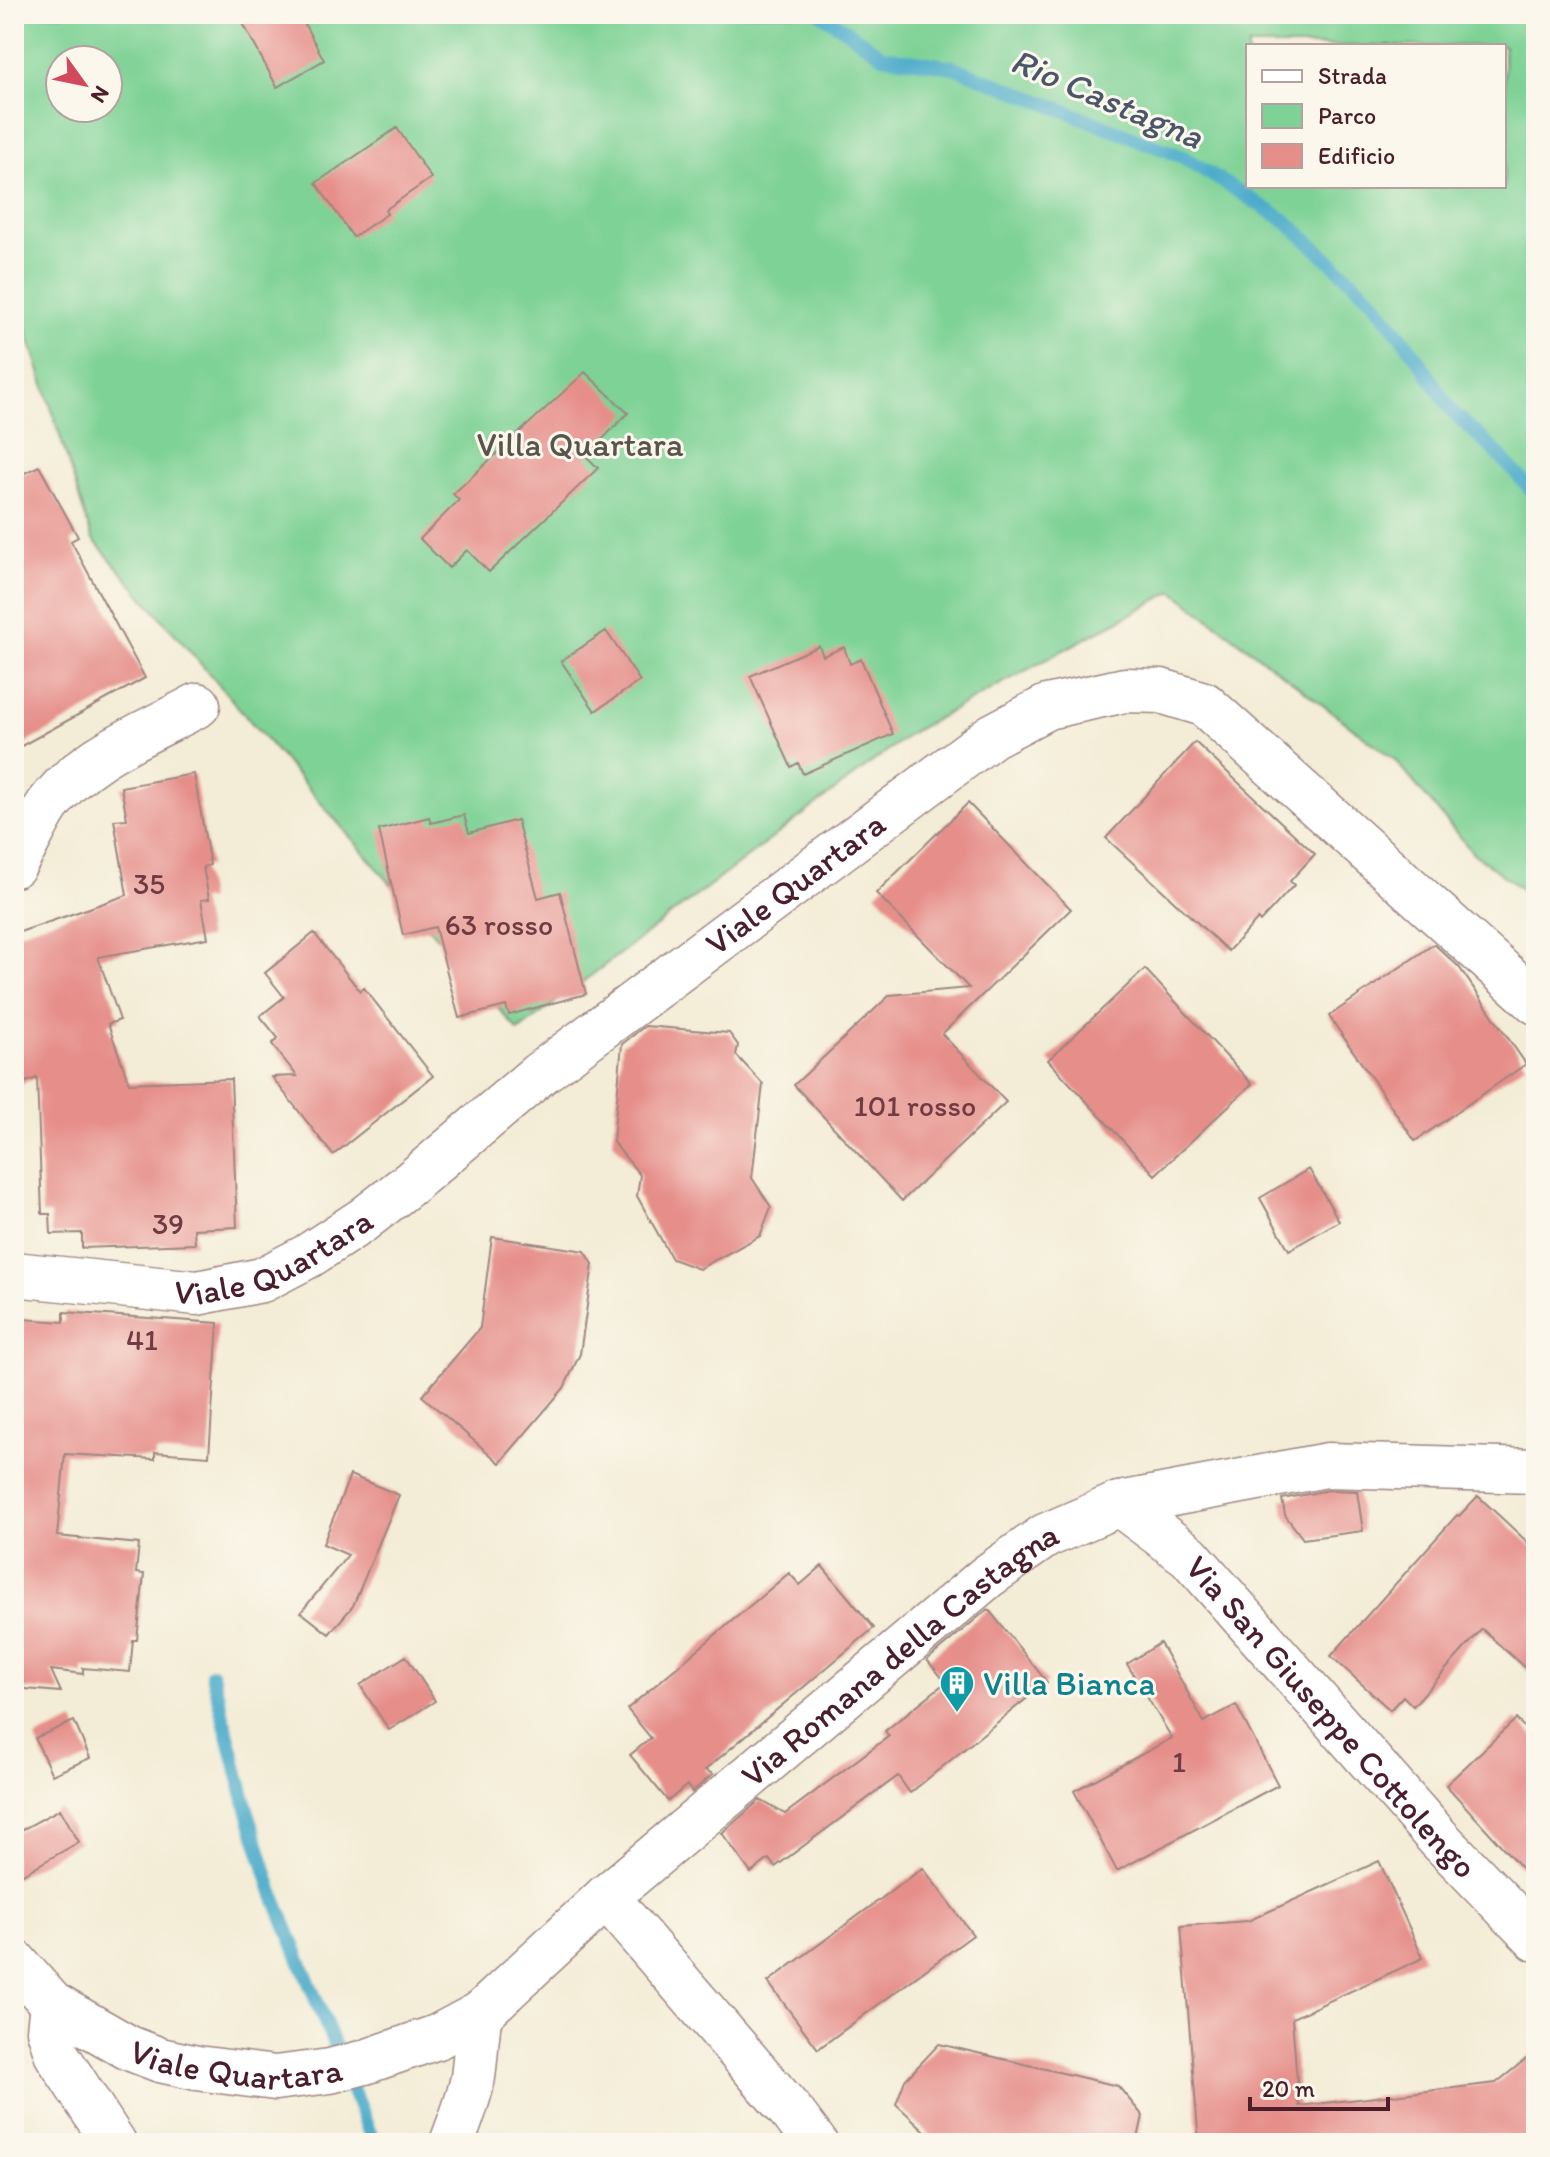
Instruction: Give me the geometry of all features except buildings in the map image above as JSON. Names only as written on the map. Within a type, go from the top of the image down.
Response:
[{"type":"street","name":"Viale Quartara","points":[[14,1274],[197,1293],[262,1280],[363,1220],[538,1075],[992,736],[1047,707],[1125,690],[1161,691],[1204,704],[1536,1002]]},
{"type":"street","points":[[14,865],[48,805],[82,769],[198,705]]},
{"type":"street","name":"Via Romana della Castagna","points":[[480,2014],[606,1897],[988,1576],[1045,1536],[1119,1504],[1327,1465],[1533,1475]]},
{"type":"street","name":"Via San Giuseppe Cottolengo","points":[[1119,1504],[1189,1556],[1439,1839],[1536,1939]]},
{"type":"street","points":[[606,1897],[815,2143]]},
{"type":"street","name":"Viale Quartara","points":[[14,1961],[52,2004],[129,2048],[160,2060],[248,2076],[275,2078],[347,2067],[437,2037],[480,2014]]},
{"type":"street","points":[[52,2004],[49,2030],[57,2055],[114,2143]]},
{"type":"street","points":[[452,2143],[473,2074],[480,2014]]},
{"type":"green space","name":"Villa Quartara","points":[[14,14],[1536,14],[1536,900],[1473,853],[1395,760],[1173,591],[912,732],[518,1031],[92,538],[14,289]]},
{"type":"waterway","name":"Rio Castagna","points":[[822,14],[883,56],[953,67],[1183,157],[1286,221],[1373,300],[1452,411],[1536,495]]},
{"type":"waterway","points":[[212,1674],[248,1812],[274,1896],[374,2143]]},
{"type":"place","name":"Villa Bianca","points":[[957,1714]]}]
